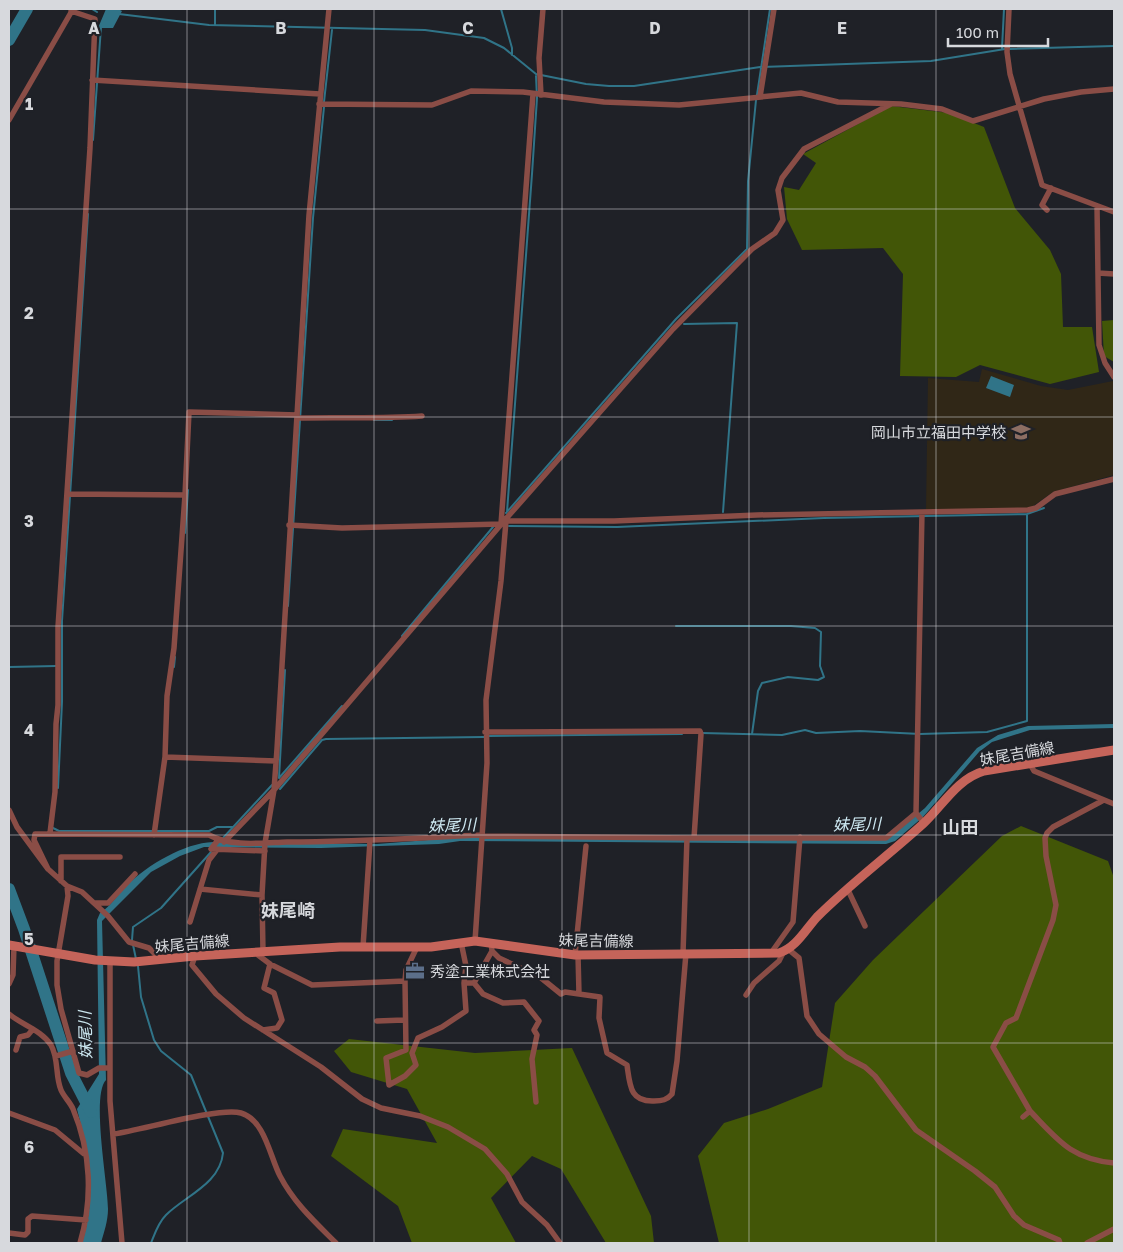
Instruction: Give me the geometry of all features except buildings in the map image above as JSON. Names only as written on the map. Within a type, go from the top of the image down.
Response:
[{"type":"main road","name":"妹尾吉備線","points":[[14,946],[95,960],[137,962],[259,952],[363,947],[417,947],[475,941],[491,947],[577,955],[771,953],[786,950],[817,917],[923,822],[957,787],[974,774],[1114,750]]},
{"type":"street","points":[[328,9],[320,94],[322,104],[309,215],[299,417],[276,761],[265,847],[259,952],[270,964],[312,985],[405,981]]},
{"type":"street","points":[[475,941],[487,763],[485,735],[487,688],[501,581],[543,9]]},
{"type":"street","points":[[757,97],[774,9]]},
{"type":"street","points":[[1009,9],[1008,49],[1010,74],[1042,185],[1114,212]]},
{"type":"street","points":[[9,120],[72,10],[95,18],[95,80],[70,494],[58,627],[55,792],[50,834]]},
{"type":"street","points":[[95,80],[211,89],[320,94]]},
{"type":"street","points":[[322,104],[432,105],[471,91],[537,94],[604,102],[679,105],[801,93],[838,102],[891,104],[942,109],[973,121],[1044,99],[1081,92],[1114,90]]},
{"type":"street","points":[[190,922],[208,860],[217,845],[274,786],[673,329],[752,249],[775,233],[783,220],[778,190],[782,178],[794,159],[804,149],[891,104]]},
{"type":"street","points":[[1047,210],[1042,205],[1050,188]]},
{"type":"street","points":[[1097,206],[1099,345],[1105,363],[1114,377]]},
{"type":"street","points":[[1098,273],[1114,274]]},
{"type":"street","points":[[155,833],[166,757],[167,696],[175,641],[189,412],[299,417],[351,416],[383,419],[422,416]]},
{"type":"street","points":[[292,525],[342,528],[504,522],[614,522],[757,515],[922,515],[1028,510],[1036,508],[1055,494],[1114,479]]},
{"type":"street","points":[[70,494],[185,495]]},
{"type":"street","points":[[922,515],[916,814],[923,822]]},
{"type":"street","points":[[485,735],[701,733],[694,838]]},
{"type":"street","points":[[166,757],[276,761]]},
{"type":"street","points":[[1030,764],[1034,771],[1102,801],[1114,804]]},
{"type":"street","points":[[1102,801],[1052,827],[1045,838],[1046,856],[1056,905],[1016,1018],[1006,1023],[993,1047],[1030,1111],[1056,1140],[1083,1156],[1114,1164]]},
{"type":"street","points":[[9,810],[17,827],[48,869],[67,886],[82,892],[108,916],[132,943],[149,948],[161,960]]},
{"type":"street","points":[[48,869],[34,840],[35,834],[155,833],[208,835],[217,845],[265,847],[481,838],[687,840],[694,838],[886,838],[916,814]]},
{"type":"street","points":[[771,953],[793,922],[800,839]]},
{"type":"street","points":[[474,983],[491,947],[499,958],[540,977],[561,994],[565,992],[600,997],[599,1018],[607,1053],[628,1066],[634,1095],[643,1101],[662,1101],[672,1094],[674,1078],[684,953],[687,840]]},
{"type":"street","points":[[363,947],[370,844]]},
{"type":"street","points":[[217,845],[265,847]]},
{"type":"street","points":[[579,994],[577,955],[586,846]]},
{"type":"street","points":[[61,881],[60,857],[120,857]]},
{"type":"street","points":[[94,903],[108,903],[135,874]]},
{"type":"street","points":[[67,886],[68,896],[58,954],[58,993],[72,1052],[81,1075],[87,1075],[104,1068]]},
{"type":"street","points":[[200,889],[262,895]]},
{"type":"street","points":[[848,890],[865,926]]},
{"type":"street","points":[[417,947],[406,970],[404,1020],[406,1050],[386,1058],[389,1085],[405,1076],[416,1065],[412,1053],[418,1038],[442,1027],[466,1011],[464,983],[466,966],[461,942]]},
{"type":"street","points":[[9,984],[13,975],[14,946]]},
{"type":"street","points":[[746,996],[754,983],[779,961],[786,950],[799,958],[807,1016],[819,1034],[841,1053],[865,1067],[875,1076],[916,1130],[995,1187],[1014,1216],[1024,1225],[1059,1240],[1060,1243]]},
{"type":"street","points":[[195,956],[192,965],[194,970],[216,994],[263,1030],[321,1067],[371,1104],[420,1116],[448,1127],[485,1149],[506,1174],[522,1202],[548,1224],[560,1243]]},
{"type":"street","points":[[107,961],[104,1068],[114,1134],[122,1243]]},
{"type":"street","points":[[263,1030],[277,1028],[282,1020],[274,993],[264,988],[270,964]]},
{"type":"street","points":[[464,983],[474,983]]},
{"type":"street","points":[[474,983],[483,994],[503,1003],[524,1002],[538,1021],[534,1030],[538,1036],[532,1059],[535,1072],[536,1102]]},
{"type":"street","points":[[9,1014],[33,1029],[51,1045],[57,1056],[60,1084],[73,1107],[87,1157],[89,1193],[86,1220],[80,1243]]},
{"type":"street","points":[[377,1021],[404,1020]]},
{"type":"street","points":[[16,1050],[20,1037],[28,1035],[33,1029]]},
{"type":"street","points":[[57,1056],[72,1052]]},
{"type":"street","points":[[1023,1117],[1030,1111]]},
{"type":"street","points":[[9,1112],[56,1130],[87,1157]]},
{"type":"street","points":[[114,1134],[209,1115],[242,1113],[259,1127],[280,1175],[292,1195],[336,1243]]},
{"type":"street","points":[[9,1233],[25,1235],[28,1232],[28,1219],[32,1216],[86,1220]]},
{"type":"street","points":[[1087,1243],[1114,1229]]},
{"type":"shaded area","name":"岡山市立福田中学校","points":[[982,369],[1041,386],[1068,390],[1113,381],[1114,475],[1053,492],[1030,508],[926,510],[928,378],[979,382]]},
{"type":"green space","points":[[891,106],[949,113],[984,127],[1015,208],[1050,250],[1061,274],[1063,327],[1092,327],[1099,372],[1050,384],[980,365],[956,377],[900,376],[903,274],[883,248],[802,250],[787,219],[784,187],[799,190],[816,163],[803,154]]},
{"type":"green space","points":[[1114,320],[1114,362],[1104,356],[1102,321]]},
{"type":"green space","points":[[1021,826],[1108,861],[1114,878],[1114,1243],[719,1243],[698,1156],[724,1123],[768,1109],[822,1087],[835,1003],[873,960],[1002,836]]},
{"type":"green space","points":[[349,1039],[475,1053],[572,1048],[651,1216],[654,1243],[606,1243],[561,1169],[532,1156],[491,1198],[516,1243],[412,1243],[398,1206],[331,1156],[343,1129],[437,1143],[407,1089],[351,1072],[334,1051]]},
{"type":"water","points":[[106,9],[122,11],[113,28],[98,28]]},
{"type":"water","points":[[991,376],[1014,385],[1010,397],[986,388]]},
{"type":"water","name":"妹尾川","points":[[1114,724],[1114,728],[1030,730],[992,742],[979,752],[923,817],[895,841],[886,844],[460,841],[439,844],[321,848],[204,847],[180,856],[151,872],[102,921],[106,1080],[102,1089],[100,1121],[108,1213],[101,1243],[82,1243],[87,1225],[90,1176],[77,1109],[99,1074],[97,920],[100,913],[127,885],[145,870],[167,856],[190,846],[213,842],[377,844],[453,838],[889,838],[925,808],[977,748],[998,735],[1028,726]]},
{"type":"waterway","points":[[9,40],[27,9]]},
{"type":"waterway","points":[[92,9],[97,12]]},
{"type":"waterway","points":[[215,9],[215,25]]},
{"type":"waterway","points":[[501,9],[512,48],[512,55]]},
{"type":"waterway","points":[[757,95],[770,9]]},
{"type":"waterway","points":[[1002,48],[1004,9]]},
{"type":"waterway","points":[[119,14],[209,25],[425,30],[484,38],[504,48],[536,74],[586,84],[609,86],[634,86],[760,67],[931,61],[1005,49]]},
{"type":"waterway","points":[[93,140],[101,27]]},
{"type":"waterway","points":[[324,102],[332,30]]},
{"type":"waterway","points":[[1010,49],[1114,46]]},
{"type":"waterway","points":[[507,512],[532,174],[537,98],[536,76]]},
{"type":"waterway","points":[[506,513],[676,319],[747,249],[748,181],[756,100]]},
{"type":"waterway","points":[[288,606],[313,218],[324,107]]},
{"type":"waterway","points":[[58,788],[62,702],[62,621],[88,214]]},
{"type":"waterway","points":[[684,324],[737,323],[723,512]]},
{"type":"waterway","points":[[374,420],[392,420]]},
{"type":"waterway","points":[[185,533],[188,490]]},
{"type":"waterway","points":[[509,526],[617,527],[824,518],[1027,514],[1044,508]]},
{"type":"waterway","points":[[702,733],[782,735],[805,730],[816,733],[860,731],[920,734],[987,732],[1027,721],[1027,514]]},
{"type":"waterway","points":[[402,636],[493,527]]},
{"type":"waterway","points":[[676,626],[791,626],[815,628],[821,632],[820,666],[824,677],[818,680],[788,677],[762,683],[758,691],[752,734]]},
{"type":"waterway","points":[[174,667],[175,657]]},
{"type":"waterway","points":[[9,667],[56,666]]},
{"type":"waterway","points":[[279,778],[285,670]]},
{"type":"waterway","points":[[279,778],[342,706]]},
{"type":"waterway","points":[[489,736],[682,734]]},
{"type":"waterway","points":[[280,789],[322,740],[484,737]]},
{"type":"waterway","points":[[223,838],[272,785]]},
{"type":"waterway","points":[[157,831],[209,831],[217,827],[233,827]]},
{"type":"waterway","points":[[53,828],[59,831],[152,831]]},
{"type":"waterway","points":[[136,959],[132,940],[133,927],[161,908],[211,852]]},
{"type":"waterway","points":[[9,889],[71,1073],[91,1112]]},
{"type":"waterway","points":[[138,966],[141,997],[154,1040],[161,1051],[191,1075],[223,1153],[220,1164],[209,1181],[163,1218],[151,1243]]},
{"type":"place","name":"岡山市立福田中学校","points":[[1021,432]]},
{"type":"place","name":"秀塗工業株式会社","points":[[415,971]]},
{"type":"district","name":"山田","points":[[960,827]]},
{"type":"district","name":"妹尾崎","points":[[288,910]]}]
